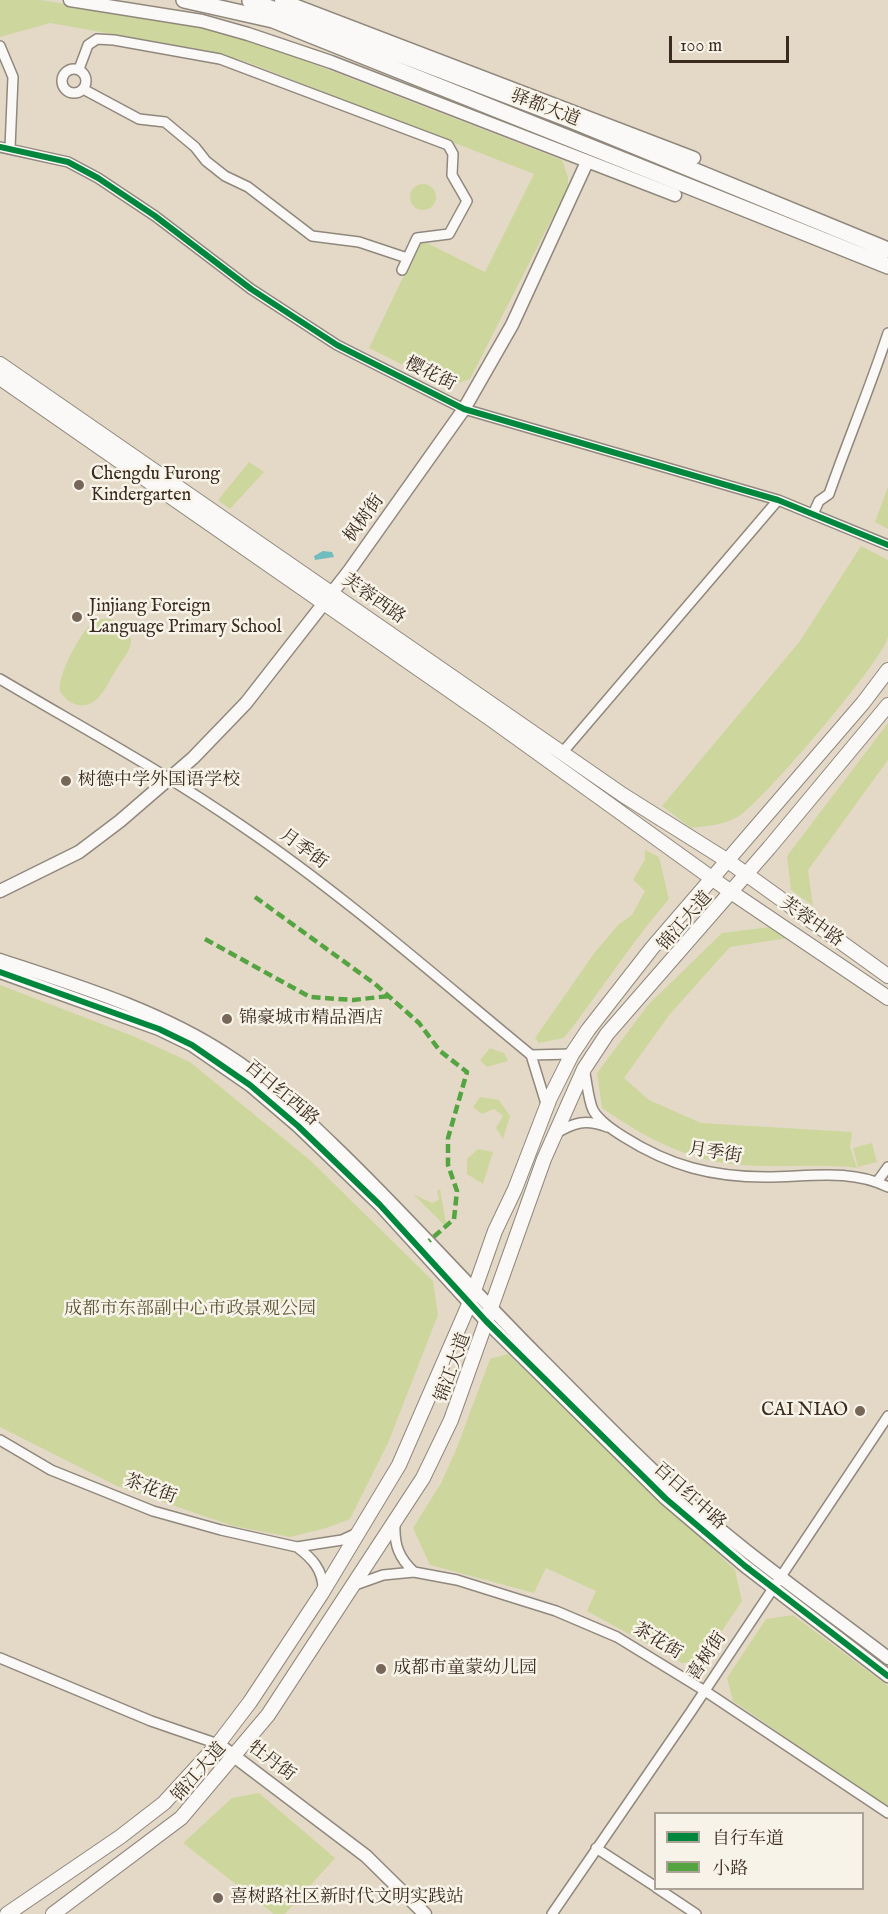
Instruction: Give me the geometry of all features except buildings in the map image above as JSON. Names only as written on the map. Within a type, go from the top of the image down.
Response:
[{"type":"main road","name":"驿都大道","points":[[184,0],[273,20],[888,266]]},
{"type":"main road","name":"驿都大道","points":[[254,1],[354,37],[704,173],[888,250]]},
{"type":"main road","points":[[694,158],[704,173]]},
{"type":"main road","points":[[675,195],[700,190]]},
{"type":"main road","name":"芙蓉西路","points":[[0,364],[713,878]]},
{"type":"main road","name":"芙蓉西路","points":[[0,378],[327,598],[728,861]]},
{"type":"main road","name":"锦江大道","points":[[7,1914],[120,1837],[164,1803],[218,1744],[250,1702],[322,1593],[399,1465],[470,1302],[547,1107],[572,1054],[652,948],[863,703],[888,670]]},
{"type":"main road","name":"锦江大道","points":[[53,1914],[181,1818],[268,1714],[355,1585],[423,1478],[451,1420],[554,1135],[584,1069],[607,1034],[731,892],[888,705]]},
{"type":"main road","name":"芙蓉中路","points":[[728,861],[888,976]]},
{"type":"main road","name":"芙蓉中路","points":[[713,878],[888,998]]},
{"type":"street","points":[[70,0],[202,21],[248,34],[342,66],[675,195]]},
{"type":"street","points":[[281,0],[694,158]]},
{"type":"street","points":[[79,69],[88,45],[96,39],[207,55],[243,66],[448,145],[453,154],[452,175],[466,196],[465,205],[449,234],[420,236],[402,270]]},
{"type":"street","points":[[0,46],[13,77],[5,148]]},
{"type":"street","points":[[83,89],[87,78],[79,69],[70,69],[64,74],[63,86],[72,93],[83,89],[139,119],[165,122],[195,147],[206,162],[225,176],[248,187],[312,236],[358,242],[407,258]]},
{"type":"street","name":"樱花街","points":[[5,148],[68,162],[98,178],[155,216],[251,290],[337,345],[464,409],[778,500],[888,545]]},
{"type":"street","name":"枫树街","points":[[0,891],[79,852],[120,821],[170,778],[246,703],[349,571],[464,409],[512,325],[587,162]]},
{"type":"street","points":[[813,514],[819,501],[829,494],[855,418],[864,407],[888,333]]},
{"type":"street","points":[[562,753],[778,500]]},
{"type":"street","name":"月季街","points":[[0,679],[170,778],[324,885],[393,939],[531,1055]]},
{"type":"street","name":"百日红西路","points":[[0,960],[117,1000],[163,1019],[230,1056],[306,1118],[388,1197],[491,1305]]},
{"type":"street","name":"百日红西路","points":[[0,972],[159,1029],[224,1065],[298,1126],[380,1205],[486,1321]]},
{"type":"street","points":[[547,1107],[531,1055],[572,1054]]},
{"type":"street","name":"月季街","points":[[584,1069],[593,1110],[610,1128],[645,1150],[690,1168],[718,1174],[766,1177],[824,1174],[877,1182],[888,1187]]},
{"type":"street","points":[[554,1135],[580,1122],[592,1122],[610,1128]]},
{"type":"street","points":[[877,1182],[888,1167]]},
{"type":"street","name":"百日红中路","points":[[491,1305],[540,1358],[663,1480],[781,1577],[888,1658]]},
{"type":"street","name":"百日红中路","points":[[486,1321],[665,1498],[773,1588],[888,1676]]},
{"type":"street","name":"喜树街","points":[[552,1914],[705,1691],[888,1416]]},
{"type":"street","name":"茶花街","points":[[0,1440],[51,1470],[153,1511],[221,1530],[297,1547],[355,1536],[362,1526]]},
{"type":"street","points":[[395,1524],[395,1539],[399,1553],[414,1572]]},
{"type":"street","points":[[297,1547],[318,1567],[323,1579],[322,1593]]},
{"type":"street","name":"茶花街","points":[[355,1585],[383,1575],[414,1572],[457,1580],[556,1611],[617,1637],[705,1691],[888,1813]]},
{"type":"street","name":"牡丹街","points":[[0,1658],[151,1721],[218,1744],[366,1856],[425,1914]]},
{"type":"street","points":[[596,1848],[654,1887]]},
{"type":"street","points":[[658,1890],[683,1911],[696,1914]]},
{"type":"green space","points":[[0,0],[41,0],[208,27],[272,48],[562,160],[568,177],[568,187],[470,379],[447,387],[369,348],[421,240],[485,272],[534,174],[247,62],[210,51],[50,23],[0,37]]},
{"type":"green space","points":[[423,184],[432,188],[436,197],[432,206],[423,210],[414,206],[410,197],[414,188]]},
{"type":"green space","points":[[249,462],[264,472],[230,509],[218,500]]},
{"type":"green space","points":[[888,487],[888,529],[875,522]]},
{"type":"green space","points":[[861,546],[888,560],[888,637],[881,651],[845,700],[795,760],[752,805],[739,816],[728,821],[691,828],[662,806],[800,641]]},
{"type":"green space","points":[[110,619],[118,621],[127,629],[131,641],[129,648],[96,699],[85,705],[72,703],[60,691],[66,666],[87,628],[96,621]]},
{"type":"green space","points":[[888,723],[888,760],[808,870],[813,906],[791,890],[787,856]]},
{"type":"green space","points":[[645,850],[659,857],[669,899],[564,1038],[539,1043],[535,1038],[595,952],[619,924],[632,915],[645,891],[633,880],[645,859]]},
{"type":"green space","points":[[770,927],[787,938],[730,947],[670,1014],[624,1078],[649,1100],[701,1123],[852,1132],[850,1147],[857,1168],[732,1164],[696,1157],[648,1136],[602,1108],[597,1073],[648,1005],[722,933]]},
{"type":"green space","name":"成都市东部副中心市政景观公园","points":[[0,985],[133,1036],[190,1062],[311,1161],[433,1281],[438,1315],[388,1443],[350,1519],[290,1537],[233,1526],[117,1486],[0,1427]]},
{"type":"green space","points":[[490,1048],[504,1053],[508,1061],[487,1067],[480,1060]]},
{"type":"green space","points":[[480,1097],[499,1100],[510,1116],[503,1139],[496,1128],[503,1116],[494,1109],[482,1114],[473,1107]]},
{"type":"green space","points":[[872,1143],[877,1162],[858,1167],[853,1148]]},
{"type":"green space","points":[[478,1149],[493,1152],[483,1184],[467,1174],[467,1159]]},
{"type":"green space","points":[[440,1189],[446,1223],[444,1225],[413,1194],[432,1203],[439,1200],[437,1191]]},
{"type":"green space","points":[[508,1354],[735,1570],[742,1601],[702,1661],[682,1663],[587,1611],[596,1591],[546,1568],[534,1593],[430,1565],[413,1528],[441,1483],[456,1450],[490,1359]]},
{"type":"green space","points":[[793,1615],[888,1686],[888,1808],[733,1701],[727,1678],[766,1619]]},
{"type":"green space","points":[[259,1793],[335,1858],[285,1914],[274,1914],[183,1843],[232,1798]]},
{"type":"water","points":[[323,551],[332,552],[334,557],[315,560],[314,556]]},
{"type":"marked path","points":[[255,897],[375,984],[419,1023],[440,1051],[467,1072],[448,1138],[448,1165],[457,1191],[454,1219],[429,1241]]},
{"type":"marked path","points":[[205,939],[310,997],[353,1000],[389,996]]},
{"type":"cycle path","points":[[0,147],[68,162],[98,178],[155,216],[251,289],[337,345],[464,409],[778,500],[888,545]]},
{"type":"cycle path","points":[[0,972],[159,1029],[192,1045],[250,1085],[298,1126],[380,1205],[486,1321],[665,1498],[745,1566],[888,1676]]},
{"type":"place","name":"Chengdu Furong Kindergarten","points":[[79,485]]},
{"type":"place","name":"Jinjiang Foreign Language Primary School","points":[[77,617]]},
{"type":"place","name":"树德中学外国语学校","points":[[66,781]]},
{"type":"place","name":"锦豪城市精品酒店","points":[[227,1019]]},
{"type":"place","name":"CAI NIAO","points":[[860,1411]]},
{"type":"place","name":"成都市童蒙幼儿园","points":[[381,1669]]},
{"type":"place","name":"喜树路社区新时代文明实践站","points":[[218,1898]]}]
